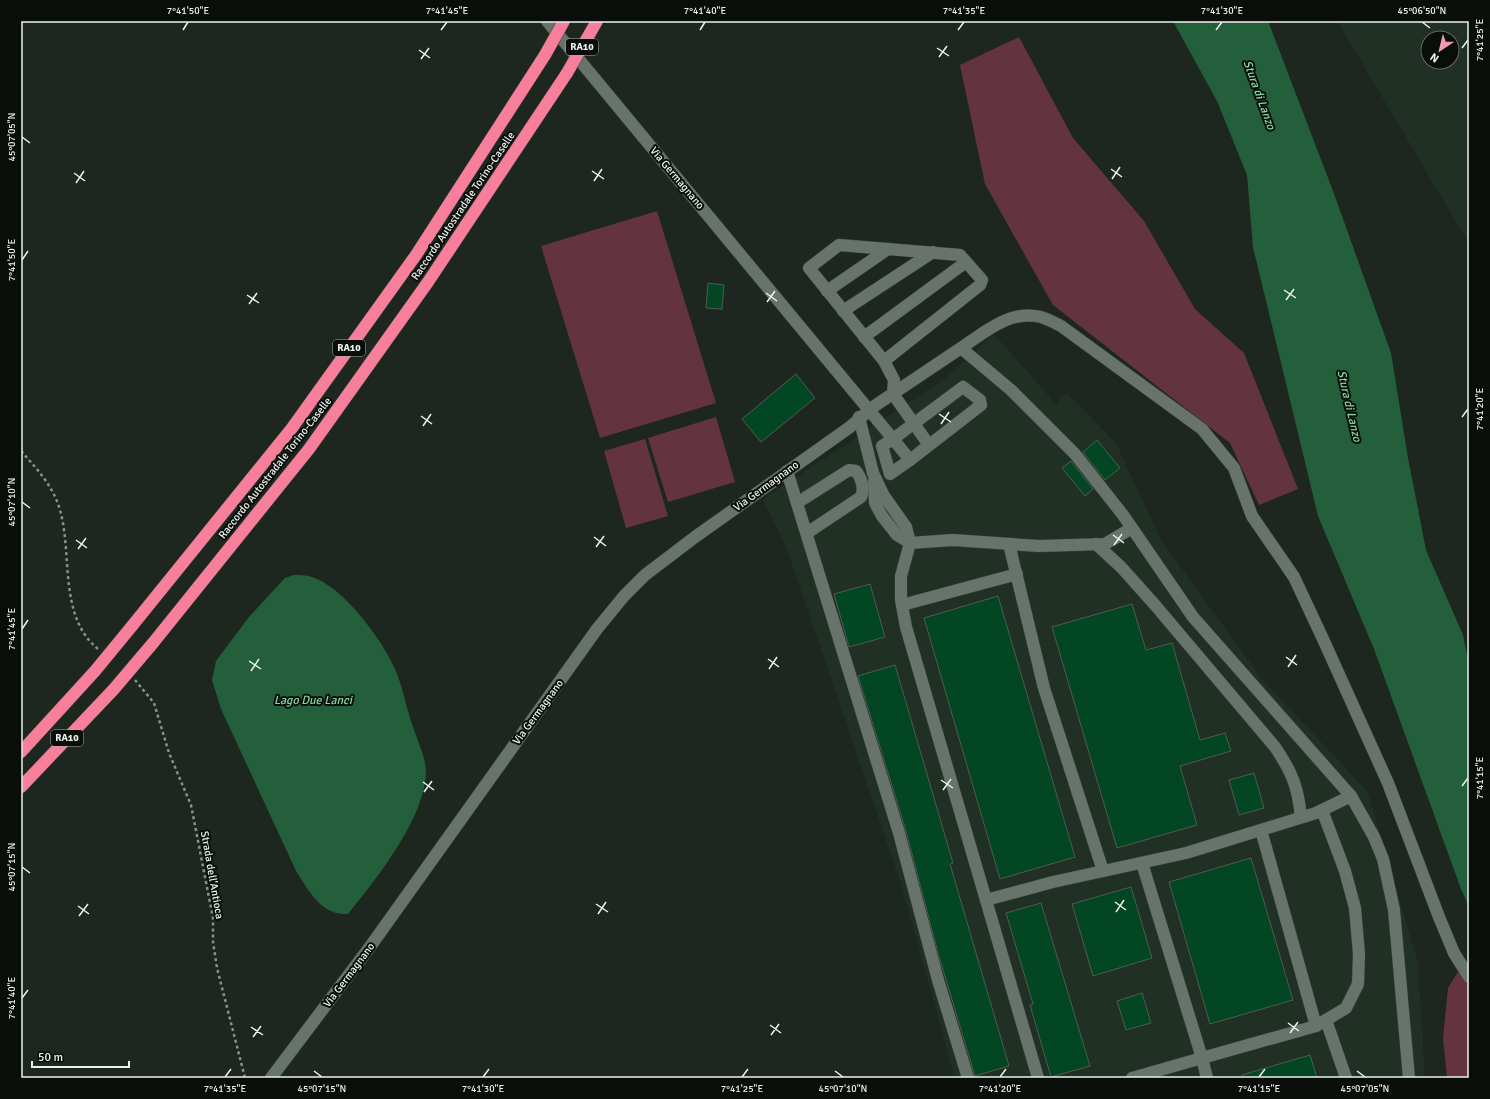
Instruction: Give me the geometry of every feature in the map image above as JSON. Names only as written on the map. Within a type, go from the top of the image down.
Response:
[{"type":"highway","name":"Raccordo Autostradale Torino-Caselle","points":[[21,752],[95,671],[292,428],[416,255],[545,55],[564,21]]},
{"type":"highway","name":"Raccordo Autostradale Torino-Caselle","points":[[21,787],[114,689],[153,643],[309,448],[428,282],[567,73],[597,21]]},
{"type":"street","name":"Via Germagnano","points":[[547,21],[864,413]]},
{"type":"street","points":[[884,361],[980,285],[982,280],[960,255],[839,245],[809,268],[884,361],[894,380],[893,394],[929,445]]},
{"type":"street","points":[[827,291],[888,249]]},
{"type":"street","points":[[843,311],[932,252]]},
{"type":"street","points":[[864,337],[966,262]]},
{"type":"street","name":"Via Germagnano","points":[[271,1078],[372,944],[592,636],[624,596],[658,566],[787,471],[850,427],[864,413],[996,324],[1018,315],[1042,317],[1061,326],[1202,430],[1234,468],[1252,516],[1294,577],[1323,639],[1388,783],[1454,953],[1469,977]]},
{"type":"street","points":[[961,348],[1011,390],[1075,454],[1132,528],[1193,617],[1351,796],[1374,837],[1383,859],[1392,903],[1409,1078]]},
{"type":"street","points":[[963,387],[980,400],[981,405],[890,474],[882,446],[914,424],[963,387]]},
{"type":"street","points":[[864,413],[893,438],[910,460]]},
{"type":"street","points":[[864,413],[873,473],[875,503],[882,516],[896,535],[910,543],[952,540],[1038,546],[1096,544],[1111,542],[1132,528]]},
{"type":"street","points":[[797,503],[849,470],[856,471],[859,474],[863,490],[861,497],[807,533]]},
{"type":"street","points":[[787,471],[899,832],[938,980],[968,1078]]},
{"type":"street","points":[[910,543],[901,576],[902,605],[906,627],[1038,1078]]},
{"type":"street","points":[[1009,544],[1044,688],[1103,871]]},
{"type":"street","points":[[1096,544],[1121,567],[1155,605],[1275,747],[1288,766],[1298,792],[1301,818]]},
{"type":"street","points":[[902,605],[1016,574]]},
{"type":"street","points":[[986,900],[1053,882],[1186,853],[1301,818],[1351,796]]},
{"type":"street","points":[[1132,1078],[1321,1023],[1346,1008],[1358,984],[1359,954],[1355,908],[1345,871],[1322,810]]},
{"type":"street","points":[[1262,830],[1321,1023],[1346,1078]]},
{"type":"street","points":[[1142,863],[1207,1078]]},
{"type":"path","points":[[21,451],[41,473],[53,491],[65,535],[69,588],[81,628],[91,643]]},
{"type":"path","name":"Strada dell'Antioca","points":[[139,683],[154,703],[169,753],[191,805],[213,918],[213,942],[217,968],[245,1078]]},
{"type":"shaded area","points":[[1337,21],[1469,21],[1469,243]]},
{"type":"shaded area","points":[[1019,37],[1073,138],[1144,221],[1195,309],[1244,353],[1298,489],[1259,505],[1230,443],[1053,305],[985,184],[960,65]]},
{"type":"shaded area","points":[[657,211],[716,403],[600,438],[541,246]]},
{"type":"shaded area","points":[[994,334],[1056,404],[1066,392],[1116,443],[1161,540],[1262,679],[1368,792],[1418,963],[1425,1078],[955,1078],[902,887],[787,549],[763,499],[944,379]]},
{"type":"shaded area","points":[[716,417],[735,482],[668,502],[648,438]]},
{"type":"shaded area","points":[[645,439],[668,516],[626,528],[604,451]]},
{"type":"shaded area","points":[[1464,962],[1469,970],[1469,1078],[1447,1078],[1443,1038],[1448,988]]},
{"type":"water","name":"Stura di Lanzo","points":[[1173,21],[1268,21],[1333,191],[1391,353],[1408,458],[1426,550],[1463,635],[1469,665],[1469,906],[1461,889],[1374,649],[1318,516],[1253,247],[1247,175],[1217,101]]},
{"type":"water","name":"Lago Due Lanci","points":[[294,575],[305,575],[312,577],[324,582],[336,591],[359,614],[380,642],[397,674],[425,761],[425,782],[421,799],[414,817],[383,869],[348,914],[339,914],[324,907],[317,901],[297,873],[221,709],[212,680],[216,661],[249,617],[285,578]]},
{"type":"building","points":[[708,283],[724,285],[722,309],[706,308]]},
{"type":"building","points":[[796,374],[815,398],[761,442],[742,419]]},
{"type":"building","points":[[1097,440],[1120,468],[1105,480],[1083,452]]},
{"type":"building","points":[[1071,461],[1093,489],[1085,496],[1062,468]]},
{"type":"building","points":[[870,584],[885,637],[849,647],[834,594]]},
{"type":"building","points":[[998,596],[1075,857],[1000,879],[924,618]]},
{"type":"building","points":[[1132,604],[1146,650],[1172,643],[1200,740],[1225,733],[1231,751],[1180,766],[1197,825],[1117,848],[1052,627]]},
{"type":"building","points":[[895,665],[953,863],[950,864],[1009,1066],[975,1076],[938,953],[906,831],[858,676]]},
{"type":"building","points":[[1254,773],[1264,808],[1239,815],[1229,780]]},
{"type":"building","points":[[1251,858],[1293,1000],[1210,1024],[1169,882]]},
{"type":"building","points":[[1131,887],[1152,958],[1093,976],[1072,904]]},
{"type":"building","points":[[1041,903],[1090,1066],[1051,1077],[1030,1005],[1033,1004],[1006,913]]},
{"type":"building","points":[[1142,993],[1151,1023],[1126,1030],[1117,1001]]},
{"type":"building","points":[[1310,1055],[1317,1078],[1242,1078],[1242,1075]]}]
